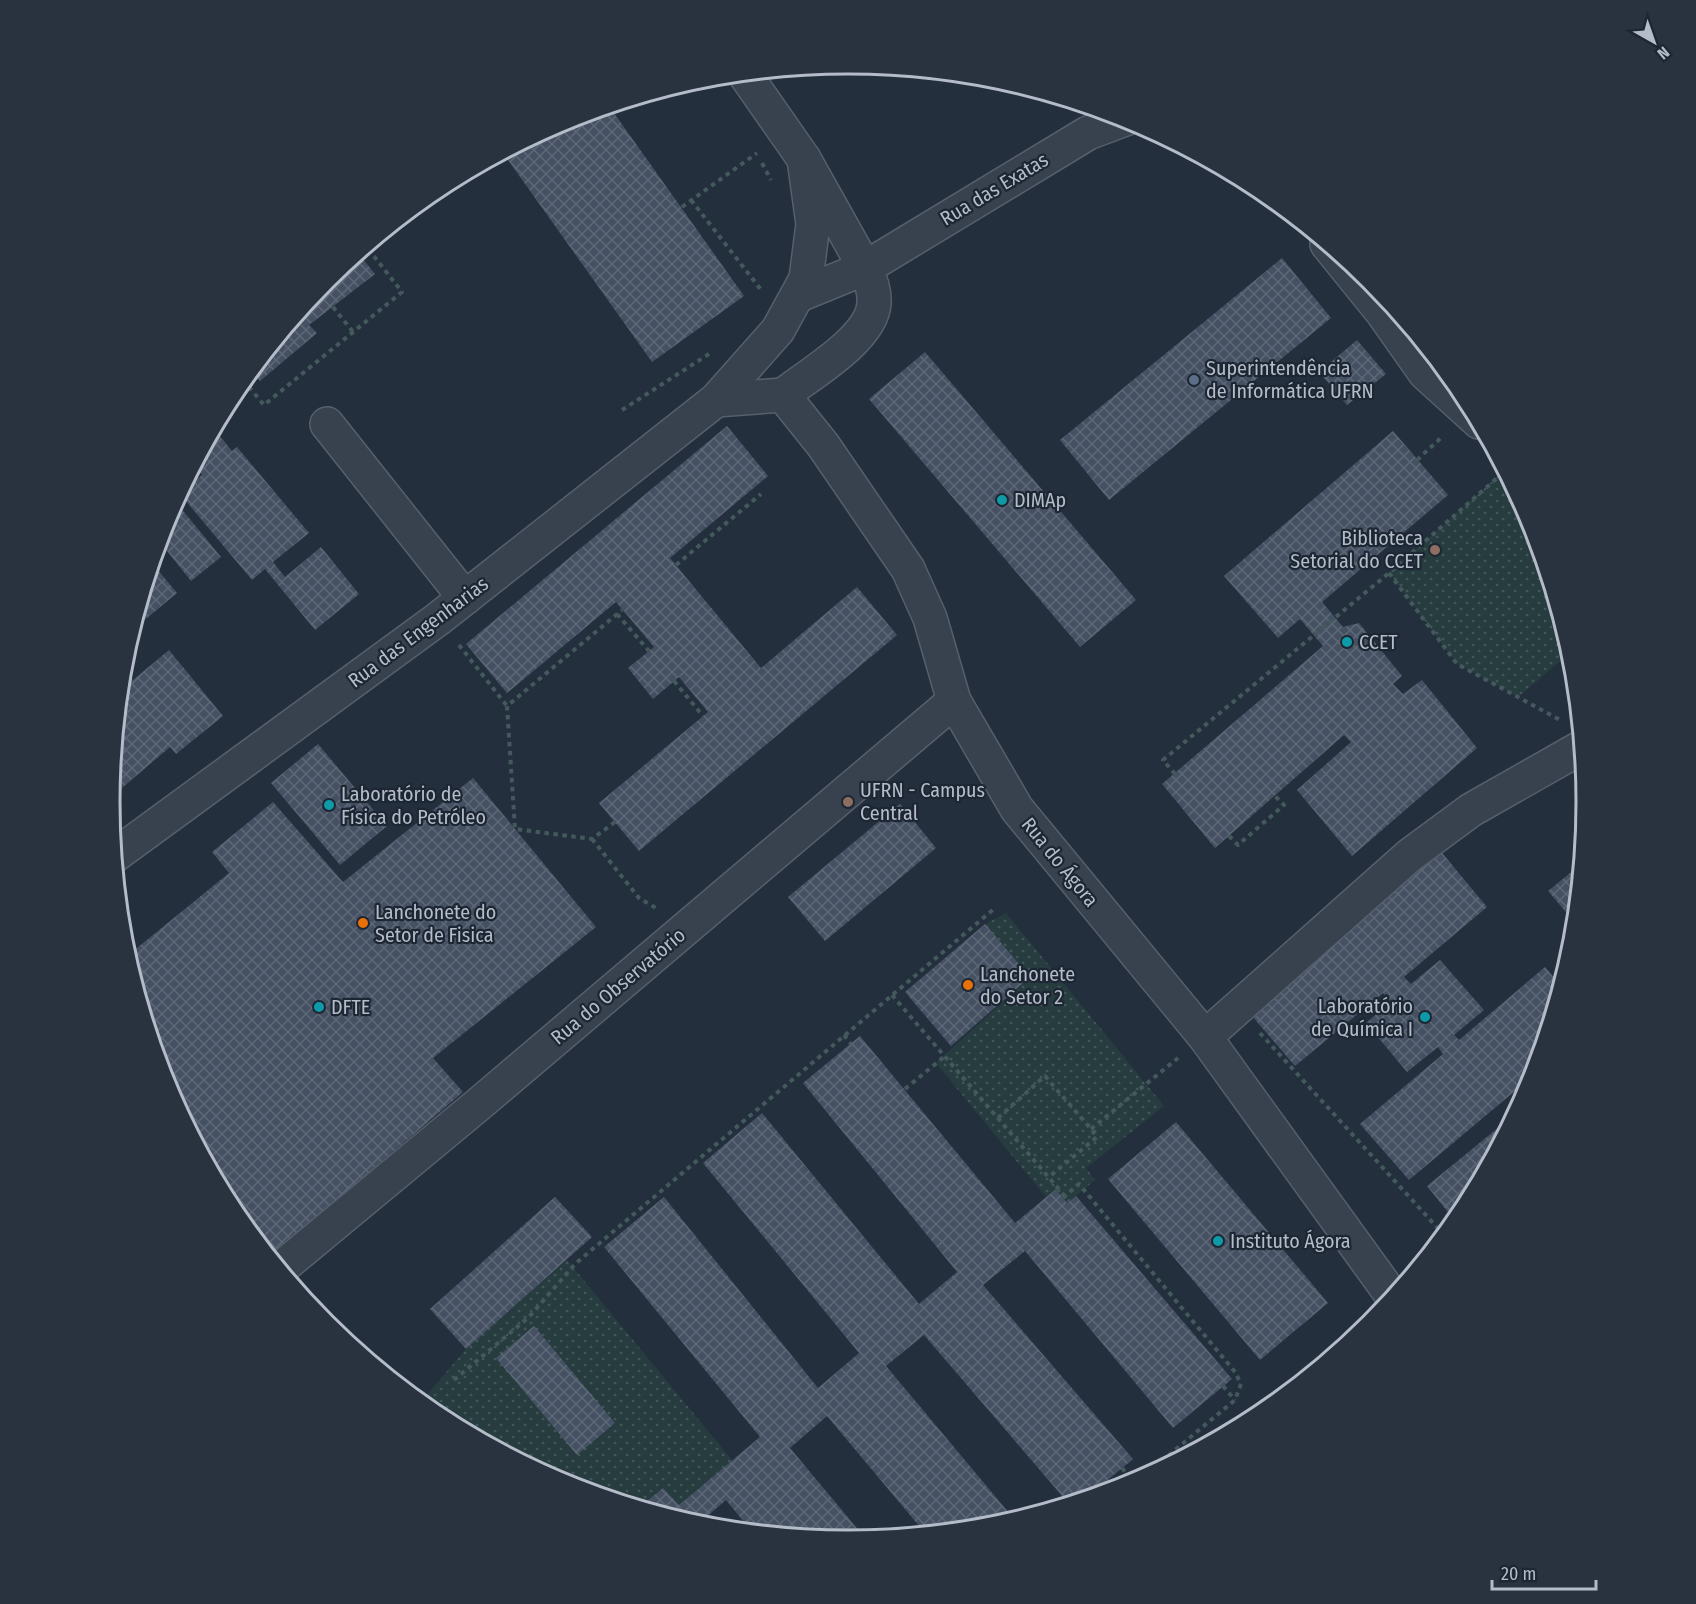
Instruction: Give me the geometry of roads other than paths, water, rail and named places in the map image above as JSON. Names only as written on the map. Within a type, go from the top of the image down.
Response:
[{"type":"lane","points":[[716,400],[783,395],[850,343],[869,320],[874,303],[871,283],[865,268],[804,159],[749,81]]},
{"type":"lane","name":"Rua das Exatas","points":[[799,295],[865,268],[1088,133],[1113,124]]},
{"type":"lane","name":"Rua das Engenharias","points":[[121,850],[438,619],[716,400],[778,330],[806,279],[813,224],[804,159]]},
{"type":"lane","points":[[1358,282],[1425,373],[1457,402]]},
{"type":"lane","points":[[778,330],[783,395]]},
{"type":"lane","name":"Rua do Ágora","points":[[783,395],[823,445],[908,569],[930,618],[954,701],[1017,809],[1205,1037],[1388,1290]]},
{"type":"lane","points":[[327,424],[465,598]]},
{"type":"lane","name":"Rua do Observatório","points":[[286,1264],[954,701]]},
{"type":"lane","points":[[1205,1037],[1410,855],[1573,738]]},
{"type":"place","name":"Superintendência de Informática UFRN","points":[[1194,380]]},
{"type":"place","name":"DIMAp","points":[[1002,500]]},
{"type":"place","name":"Biblioteca Setorial do CCET","points":[[1435,550]]},
{"type":"place","name":"CCET","points":[[1347,642]]},
{"type":"place","name":"UFRN - Campus Central","points":[[848,802]]},
{"type":"place","name":"Laboratório de Física do Petróleo","points":[[329,805]]},
{"type":"place","name":"Lanchonete do Setor de Fisica","points":[[363,923]]},
{"type":"place","name":"Lanchonete do Setor 2","points":[[968,985]]},
{"type":"place","name":"DFTE","points":[[319,1007]]},
{"type":"place","name":"Laboratório de Química I","points":[[1425,1017]]},
{"type":"place","name":"Instituto Ágora","points":[[1218,1241]]}]
